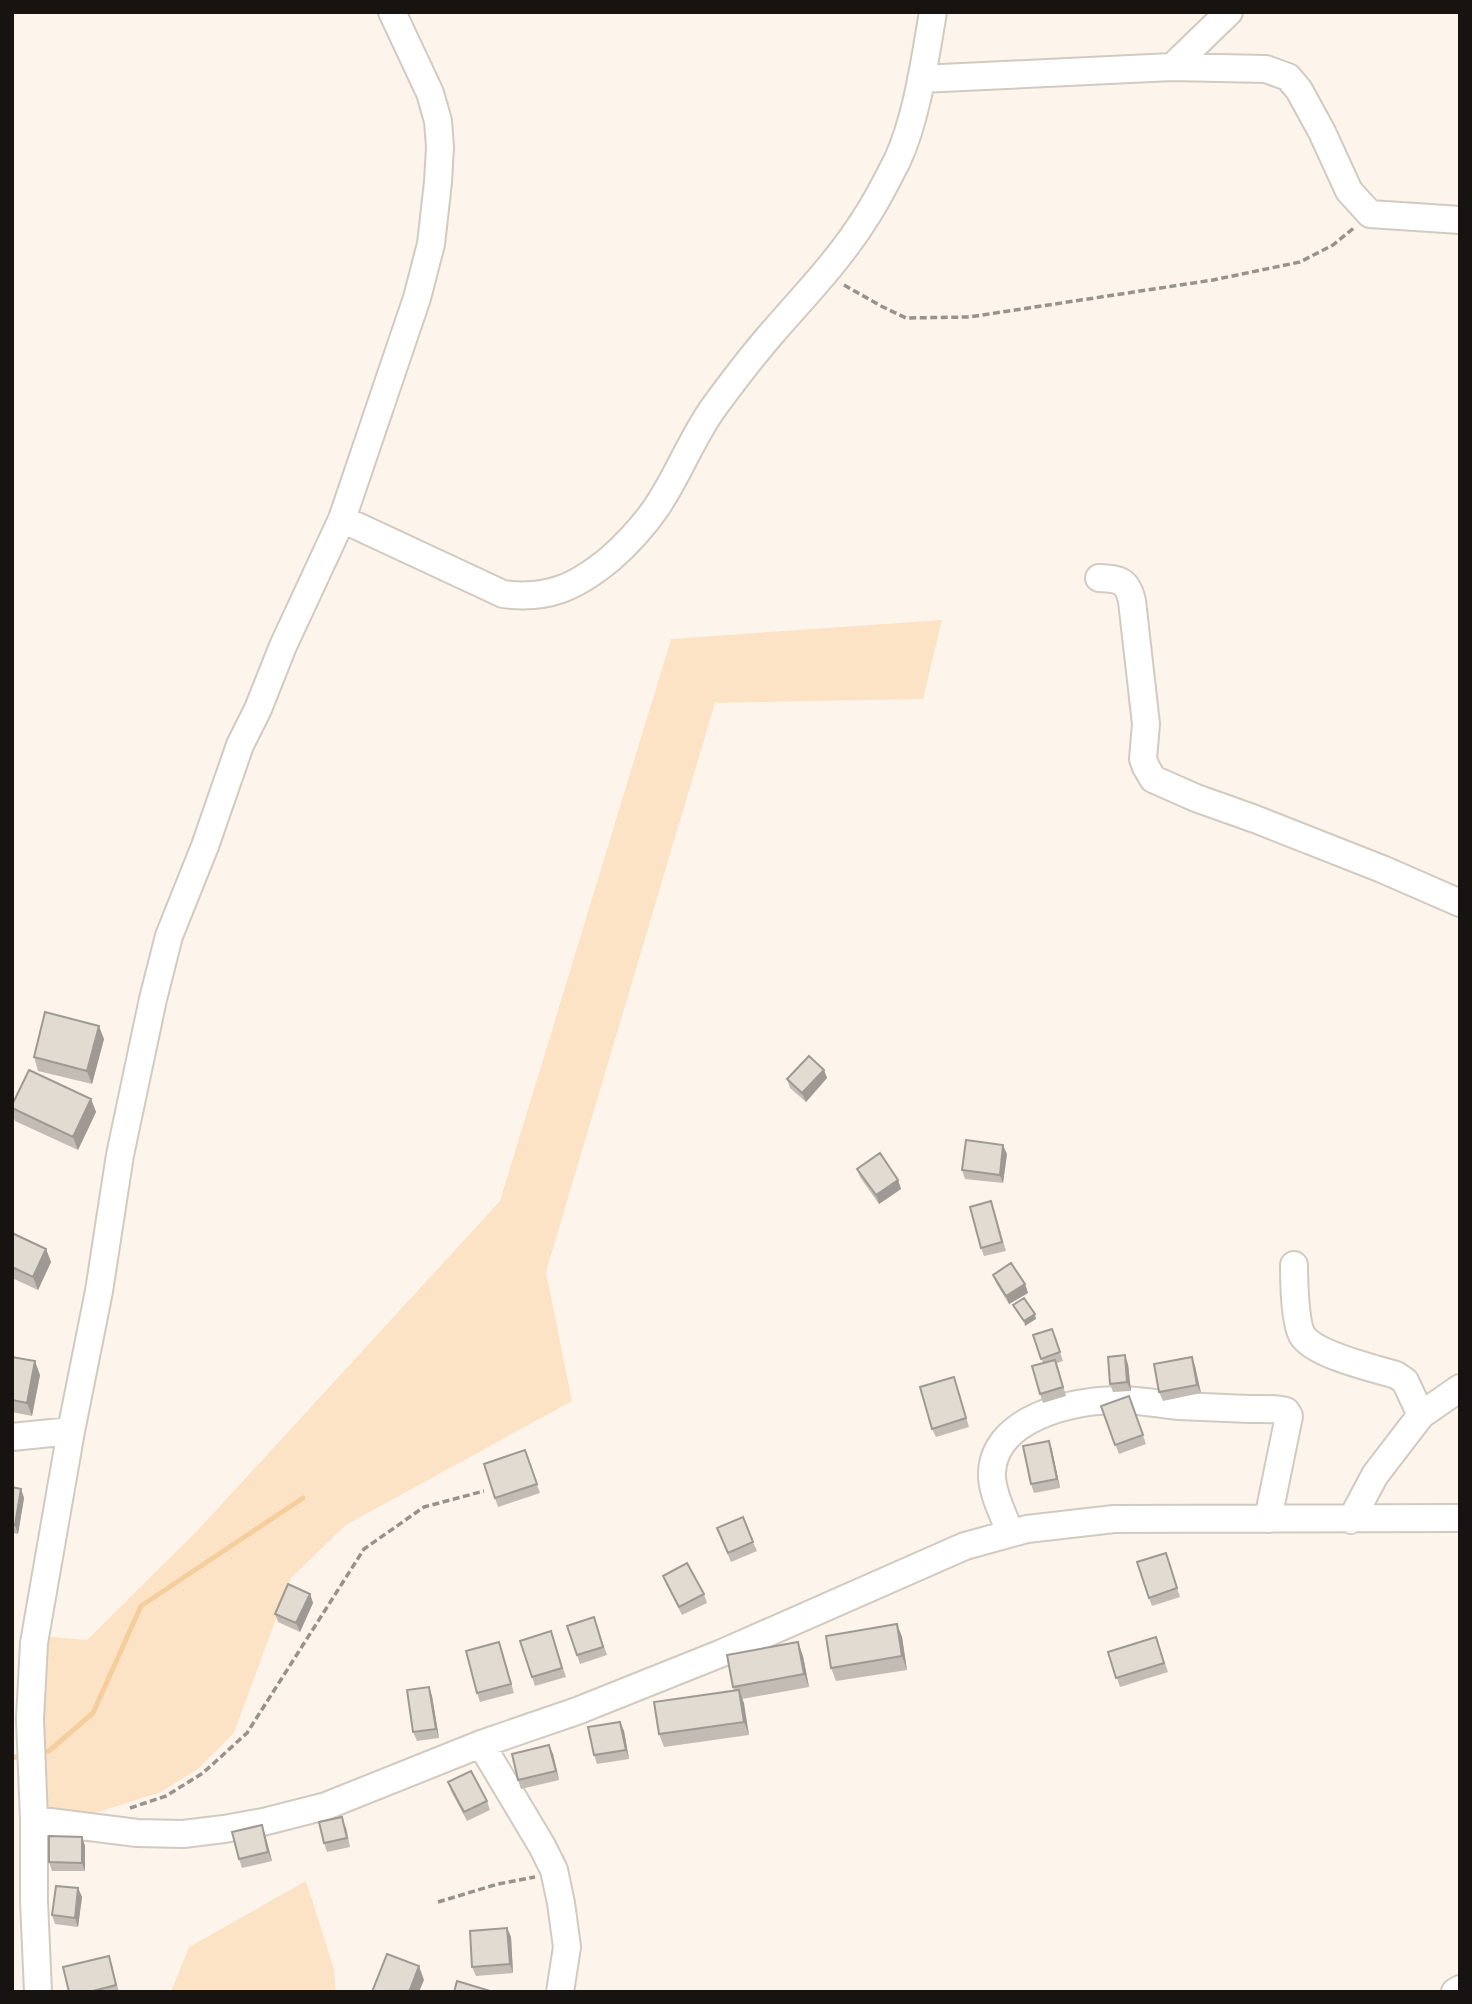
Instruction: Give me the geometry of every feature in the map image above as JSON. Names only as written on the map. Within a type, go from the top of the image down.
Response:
[{"type":"street","points":[[38,1992],[30,1719],[34,1643],[71,1431],[99,1291],[120,1155],[153,999],[169,936],[205,846],[240,745],[258,709],[282,646],[342,519],[425,272],[431,244],[440,147],[438,121],[425,80],[392,12]]},
{"type":"street","points":[[342,519],[503,594],[531,597],[545,595],[588,575],[609,560],[657,507],[700,426],[715,405],[749,360],[810,292],[866,218],[898,158],[921,79],[933,12]]},
{"type":"street","points":[[1172,68],[1228,12]]},
{"type":"street","points":[[921,79],[1172,68],[1266,69],[1288,77],[1299,90],[1349,191],[1370,214],[1460,220]]},
{"type":"street","points":[[1099,578],[1115,578],[1124,583],[1132,601],[1146,724],[1143,759],[1153,779],[1382,869],[1460,903]]},
{"type":"street","points":[[1294,1265],[1298,1323],[1302,1334],[1322,1352],[1396,1375],[1405,1381],[1421,1415]]},
{"type":"street","points":[[1350,1520],[1376,1475],[1421,1415],[1460,1388]]},
{"type":"street","points":[[1010,1533],[993,1484],[992,1472],[1000,1446],[1007,1435],[1037,1416],[1067,1407],[1114,1400],[1286,1411],[1289,1416],[1268,1519]]},
{"type":"street","points":[[12,1437],[71,1431]]},
{"type":"street","points":[[34,1820],[137,1833],[183,1834],[263,1822],[326,1806],[722,1653],[965,1546],[1027,1529],[1114,1519],[1460,1518]]},
{"type":"street","points":[[481,1744],[542,1846],[554,1873],[567,1947],[560,1992]]},
{"type":"street","points":[[1455,1992],[1460,1989]]},
{"type":"path","points":[[824,274],[906,318],[969,317],[1213,280],[1300,262],[1333,245],[1370,214]]},
{"type":"path","points":[[130,1808],[166,1796],[203,1773],[247,1733],[364,1549],[424,1507],[484,1492]]},
{"type":"path","points":[[438,1902],[498,1884],[554,1873]]},
{"type":"shaded area","points":[[942,620],[923,699],[715,703],[546,1272],[572,1401],[346,1525],[291,1578],[234,1733],[198,1769],[161,1792],[70,1821],[30,1818],[30,1635],[87,1640],[197,1531],[500,1201],[671,639]]},
{"type":"shaded area","points":[[306,1881],[334,1969],[336,1992],[171,1992],[189,1947]]},
{"type":"building","points":[[45,1012],[99,1026],[87,1071],[34,1057]]},
{"type":"building","points":[[809,1056],[824,1070],[802,1093],[787,1079]]},
{"type":"building","points":[[29,1070],[91,1099],[73,1137],[12,1108]]},
{"type":"building","points":[[966,1140],[1003,1145],[1000,1175],[962,1170]]},
{"type":"building","points":[[880,1153],[898,1180],[876,1195],[857,1169]]},
{"type":"building","points":[[991,1201],[1002,1242],[981,1248],[970,1207]]},
{"type":"building","points":[[12,1233],[46,1249],[33,1277],[12,1267]]},
{"type":"building","points":[[1011,1263],[1025,1284],[1006,1296],[993,1275]]},
{"type":"building","points":[[1024,1298],[1035,1314],[1024,1321],[1013,1305]]},
{"type":"building","points":[[1052,1329],[1060,1352],[1041,1359],[1033,1335]]},
{"type":"building","points":[[1125,1355],[1127,1382],[1110,1384],[1108,1357]]},
{"type":"building","points":[[12,1357],[35,1361],[27,1403],[12,1400]]},
{"type":"building","points":[[1192,1357],[1197,1385],[1159,1392],[1154,1364]]},
{"type":"building","points":[[1055,1360],[1063,1387],[1040,1394],[1032,1366]]},
{"type":"building","points":[[954,1377],[966,1418],[932,1429],[920,1387]]},
{"type":"building","points":[[1129,1396],[1143,1435],[1115,1445],[1101,1406]]},
{"type":"building","points":[[1049,1441],[1057,1479],[1031,1484],[1023,1446]]},
{"type":"building","points":[[525,1450],[537,1484],[495,1498],[484,1464]]},
{"type":"building","points":[[12,1487],[21,1489],[15,1525],[12,1525]]},
{"type":"building","points":[[743,1517],[753,1542],[728,1553],[717,1528]]},
{"type":"building","points":[[1166,1553],[1177,1588],[1149,1598],[1137,1562]]},
{"type":"building","points":[[687,1563],[704,1594],[679,1607],[663,1576]]},
{"type":"building","points":[[288,1584],[310,1594],[296,1623],[275,1614]]},
{"type":"building","points":[[594,1617],[603,1647],[577,1655],[567,1626]]},
{"type":"building","points":[[897,1624],[902,1656],[831,1668],[826,1636]]},
{"type":"building","points":[[551,1631],[562,1668],[532,1677],[520,1641]]},
{"type":"building","points":[[1156,1637],[1164,1663],[1116,1678],[1108,1652]]},
{"type":"building","points":[[499,1642],[511,1684],[477,1693],[466,1651]]},
{"type":"building","points":[[798,1642],[804,1674],[733,1687],[727,1655]]},
{"type":"building","points":[[429,1687],[436,1729],[413,1732],[407,1690]]},
{"type":"building","points":[[739,1690],[744,1722],[659,1734],[654,1702]]},
{"type":"building","points":[[620,1722],[626,1750],[594,1755],[588,1727]]},
{"type":"building","points":[[549,1745],[556,1771],[518,1780],[512,1754]]},
{"type":"building","points":[[471,1771],[487,1801],[464,1812],[448,1782]]},
{"type":"building","points":[[342,1817],[347,1838],[324,1843],[319,1822]]},
{"type":"building","points":[[262,1825],[268,1852],[239,1859],[232,1832]]},
{"type":"building","points":[[49,1836],[82,1837],[82,1863],[49,1862]]},
{"type":"building","points":[[56,1886],[78,1888],[75,1918],[52,1915]]},
{"type":"building","points":[[507,1928],[510,1964],[472,1967],[470,1931]]},
{"type":"building","points":[[387,1954],[419,1966],[409,1992],[372,1992]]},
{"type":"building","points":[[109,1956],[116,1985],[89,1992],[69,1992],[63,1967]]},
{"type":"building","points":[[457,1981],[490,1991],[454,1992]]},
{"type":"waterway","points":[[40,1752],[49,1751],[93,1713],[141,1606],[303,1498]]},
{"type":"waterway","points":[[12,1758],[23,1755]]}]
